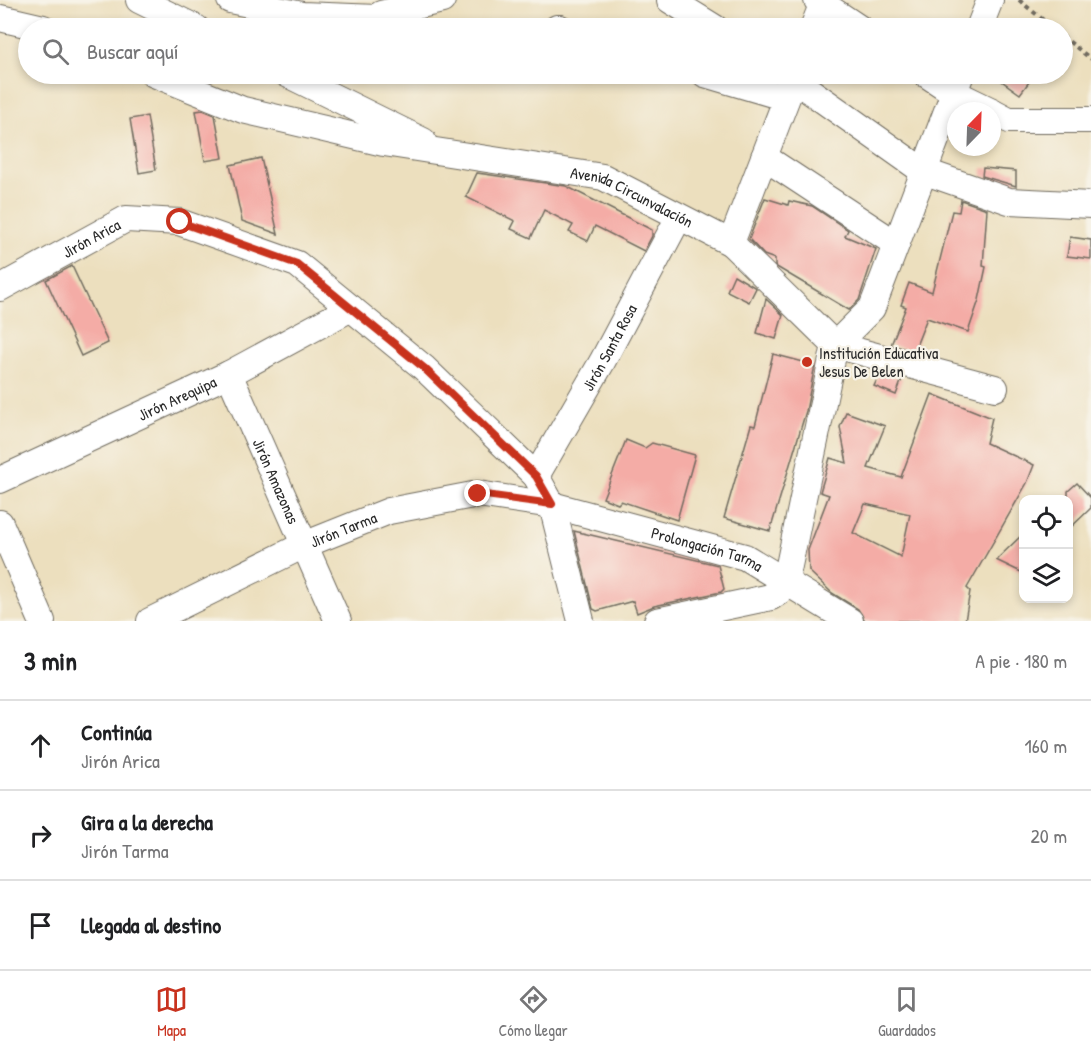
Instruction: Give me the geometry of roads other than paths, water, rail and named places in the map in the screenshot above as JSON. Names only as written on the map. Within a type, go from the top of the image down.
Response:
[{"type":"street","points":[[139,0],[176,18]]},
{"type":"street","points":[[230,0],[302,15],[377,18],[375,7],[441,0]]},
{"type":"street","points":[[670,0],[699,18]]},
{"type":"street","points":[[983,18],[990,0]]},
{"type":"street","points":[[816,18],[821,1],[845,18]]},
{"type":"street","points":[[0,18],[18,22]]},
{"type":"street","name":"Avenida Circunvalación","points":[[179,84],[243,110],[384,142],[603,177],[730,243],[835,345]]},
{"type":"street","points":[[307,84],[444,152]]},
{"type":"street","points":[[730,243],[764,157],[789,84]]},
{"type":"street","points":[[794,84],[924,171],[1009,201],[1091,205]]},
{"type":"street","points":[[657,621],[771,597],[780,591],[786,580],[835,345],[872,308],[956,84]]},
{"type":"street","points":[[959,84],[981,102]]},
{"type":"street","points":[[1001,116],[1009,120],[1091,120]]},
{"type":"street","points":[[764,157],[896,244]]},
{"type":"street","name":"Jirón Santa Rosa","points":[[536,476],[602,362],[680,217]]},
{"type":"street","name":"Jirón Arica","points":[[0,288],[126,219],[180,222],[297,264],[424,368],[536,476],[552,504],[581,621]]},
{"type":"street","name":"Jirón Arequipa","points":[[0,480],[229,374],[351,308]]},
{"type":"street","points":[[835,345],[995,388]]},
{"type":"street","name":"Jirón Amazonas","points":[[229,374],[338,621]]},
{"type":"street","name":"Jirón Tarma","points":[[150,621],[304,545],[388,511],[478,494],[552,504]]},
{"type":"street","name":"Prolongación Tarma","points":[[552,504],[745,557],[850,621]]},
{"type":"street","points":[[0,523],[42,621]]},
{"type":"place","name":"Institución Educativa Jesus De Belen","points":[[807,362]]}]
